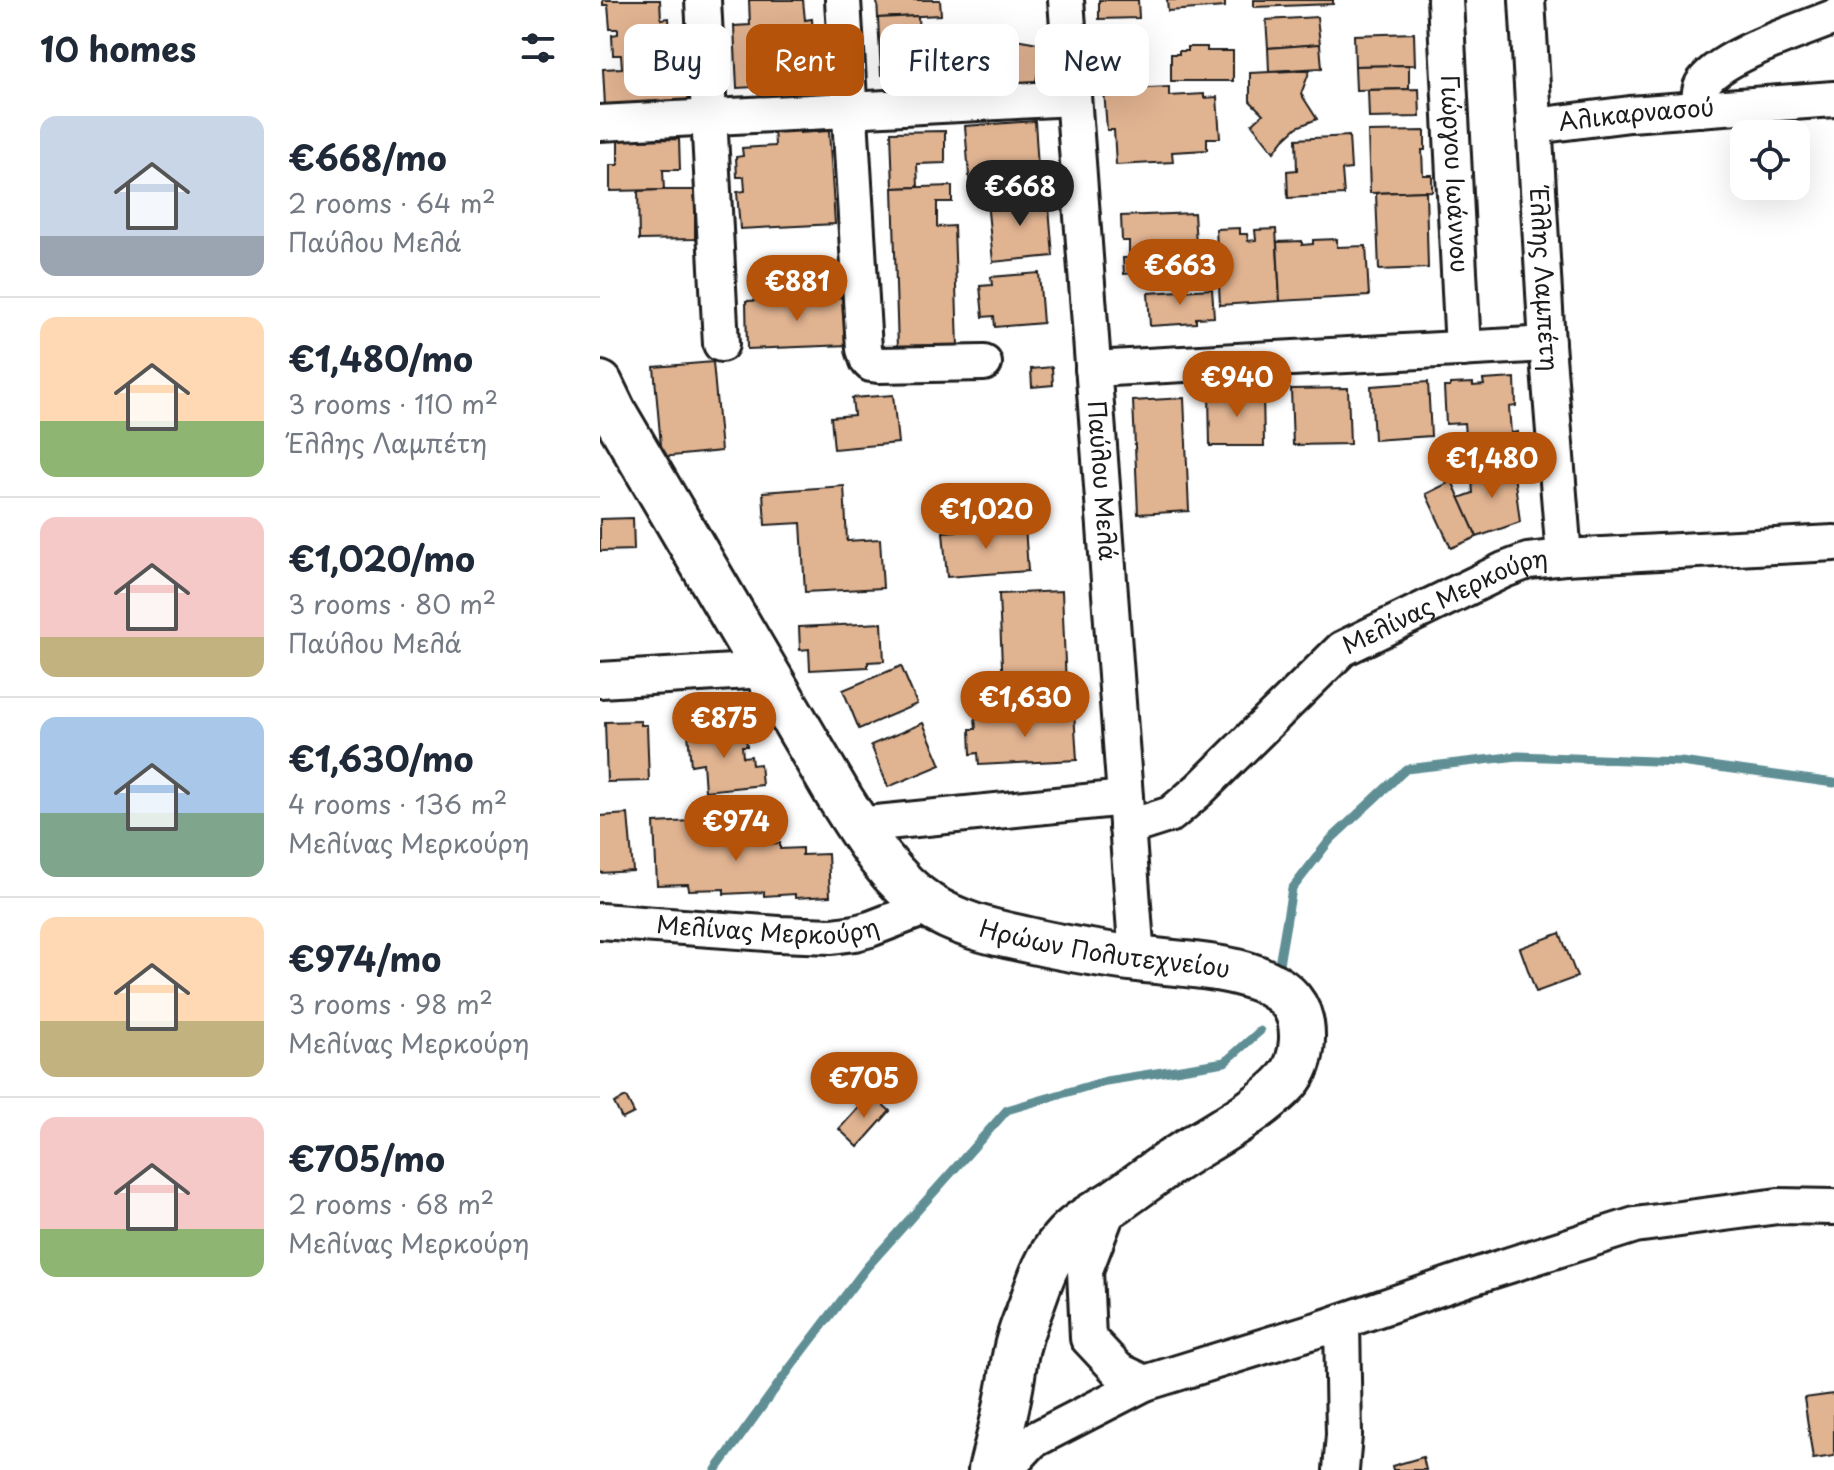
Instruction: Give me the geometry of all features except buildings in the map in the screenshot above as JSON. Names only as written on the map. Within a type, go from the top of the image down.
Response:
[{"type":"street","points":[[703,0],[721,344]]},
{"type":"street","points":[[843,0],[866,358],[871,364],[878,365],[984,363]]},
{"type":"street","name":"Παύλου Μελά","points":[[1066,0],[1137,959]]},
{"type":"street","name":"Γιώργου Ιωάννου","points":[[1445,0],[1463,349]]},
{"type":"street","name":"Έλλης Λαμπέτη","points":[[1527,0],[1547,344],[1564,557]]},
{"type":"street","points":[[1699,109],[1700,88],[1712,73],[1750,51],[1834,17]]},
{"type":"street","points":[[600,123],[1073,98]]},
{"type":"street","name":"Αλικαρνασού","points":[[1535,126],[1630,114],[1834,99]]},
{"type":"street","points":[[1093,369],[1547,344]]},
{"type":"street","name":"Ηρώων Πολυτεχνείου","points":[[601,389],[857,825],[913,894],[962,922],[999,933],[1083,952],[1243,974],[1278,990],[1297,1011],[1301,1025],[1301,1050],[1287,1081],[1262,1104],[1090,1216],[1063,1239],[1048,1261],[1019,1340],[991,1470]]},
{"type":"street","name":"Μελίνας Μερκούρη","points":[[857,825],[1126,813],[1166,817],[1190,798],[1342,649],[1504,570],[1528,561],[1564,557],[1834,543]]},
{"type":"street","points":[[600,680],[766,670]]},
{"type":"street","name":"Μελίνας Μερκούρη","points":[[600,921],[832,936],[870,929],[930,906]]},
{"type":"street","points":[[1110,1205],[1085,1270],[1088,1338],[1118,1370],[1145,1383]]},
{"type":"street","points":[[1005,1470],[1032,1441],[1145,1383],[1342,1322],[1635,1225],[1778,1206],[1834,1207]]},
{"type":"street","points":[[1341,1470],[1344,1435],[1342,1322]]},
{"type":"waterway","points":[[1278,970],[1292,889],[1330,840],[1406,769],[1518,756],[1681,762],[1834,783]]},
{"type":"waterway","points":[[716,1470],[867,1267],[1007,1110],[1106,1081],[1225,1062],[1260,1031]]}]
